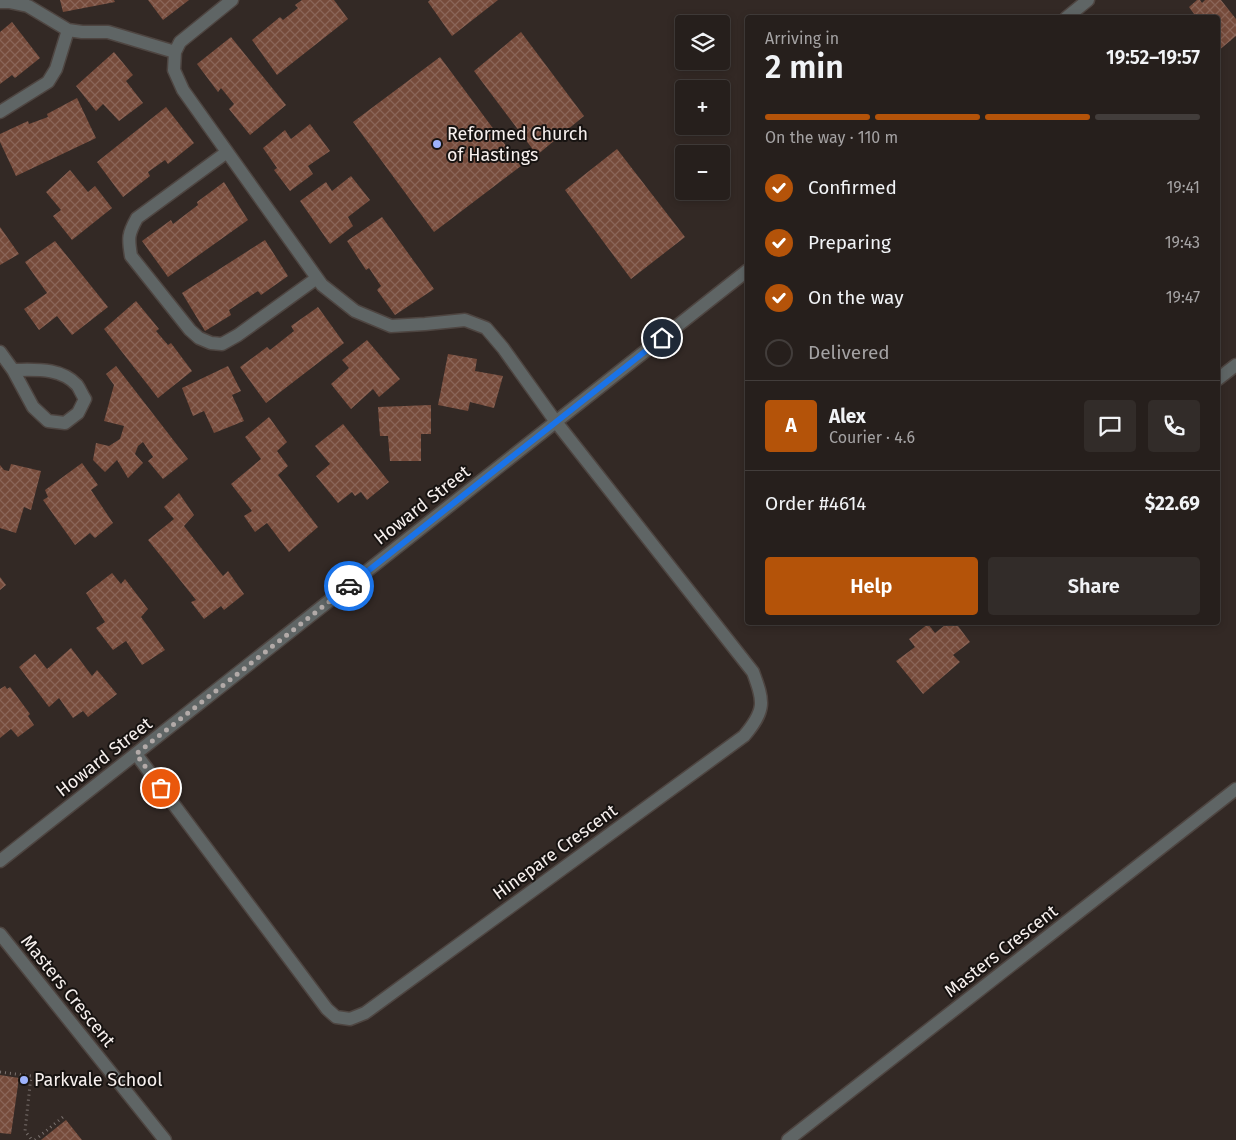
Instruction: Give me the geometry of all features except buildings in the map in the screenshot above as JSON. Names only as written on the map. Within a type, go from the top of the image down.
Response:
[{"type":"street","points":[[0,2],[28,6],[68,30],[108,32],[174,52],[180,42],[232,0]]},
{"type":"street","points":[[1070,15],[1088,0]]},
{"type":"street","points":[[0,112],[48,82],[56,69],[68,30]]},
{"type":"street","name":"Hinepare Crescent","points":[[136,754],[327,1008],[336,1017],[350,1019],[365,1014],[744,736],[760,711],[761,694],[753,672],[556,422],[503,348],[486,328],[465,320],[392,326],[356,311],[322,285],[182,90],[174,70],[174,52]]},
{"type":"street","points":[[227,152],[137,218],[130,231],[129,244],[132,256],[190,330],[199,338],[211,343],[222,344],[238,335],[317,278]]},
{"type":"street","name":"Howard Street","points":[[0,862],[745,272]]},
{"type":"street","points":[[0,352],[13,370],[33,407],[48,421],[65,423],[78,414],[85,399],[78,386],[66,376],[47,370],[13,370]]},
{"type":"street","points":[[1220,377],[1236,365]]},
{"type":"street","name":"Masters Crescent","points":[[788,1140],[1236,789]]},
{"type":"street","name":"Masters Crescent","points":[[0,934],[165,1140]]},
{"type":"path","points":[[0,1072],[31,1076],[25,1131],[34,1140],[63,1118]]},
{"type":"way so far","points":[[161,788],[136,754],[349,586]]},
{"type":"place","name":"Reformed Church of Hastings","points":[[437,144]]},
{"type":"place","name":"Parkvale School","points":[[24,1080]]},
{"type":"route","points":[[349,586],[662,338]]}]
